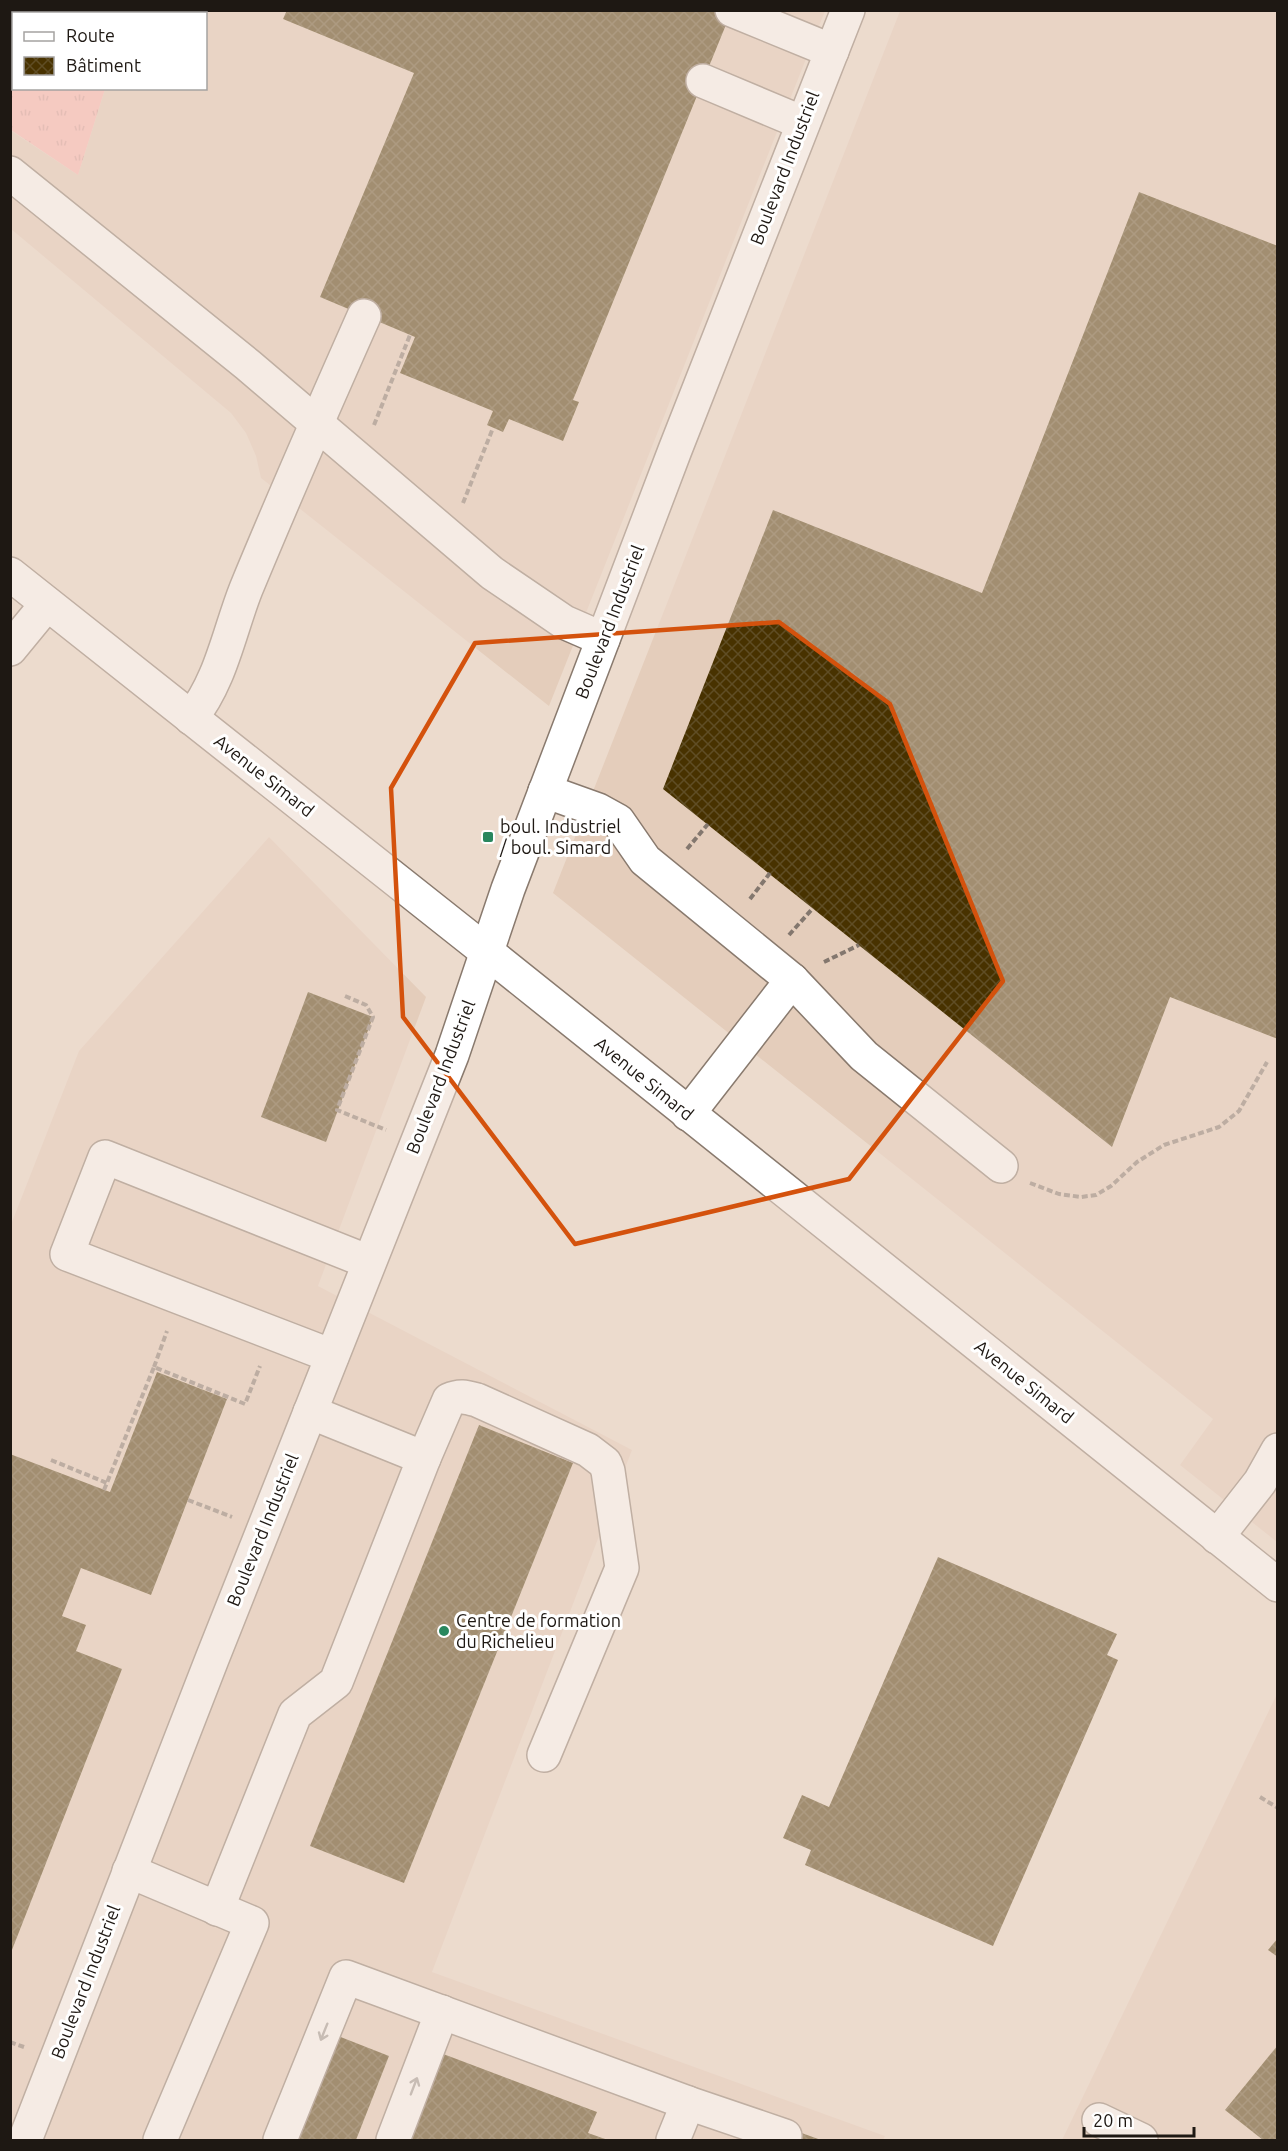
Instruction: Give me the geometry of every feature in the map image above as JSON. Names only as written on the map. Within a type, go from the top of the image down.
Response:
[{"type":"street","points":[[732,10],[832,51]]},
{"type":"street","name":"Boulevard Industriel","points":[[25,2140],[452,1055],[486,952],[545,791],[848,10]]},
{"type":"street","points":[[703,81],[803,123]]},
{"type":"street","points":[[10,173],[316,423],[492,573],[564,622],[603,639]]},
{"type":"street","points":[[191,718],[210,692],[245,592],[364,316]]},
{"type":"street","name":"Avenue Simard","points":[[10,574],[1278,1585]]},
{"type":"street","points":[[10,649],[47,604]]},
{"type":"street","points":[[545,791],[598,810],[618,821],[645,860],[792,980],[864,1056],[1001,1166]]},
{"type":"street","points":[[688,1114],[792,980]]},
{"type":"street","points":[[332,1356],[67,1254],[105,1157],[369,1262]]},
{"type":"street","points":[[217,1909],[295,1714],[336,1682],[424,1458],[450,1400],[457,1397],[477,1400],[588,1450],[605,1463],[608,1471],[622,1568],[544,1755]]},
{"type":"street","points":[[310,1412],[424,1458]]},
{"type":"street","points":[[1217,1537],[1260,1482],[1278,1450]]},
{"type":"street","points":[[129,1871],[252,1923],[160,2140]]},
{"type":"street","points":[[280,2140],[346,1977],[688,2103],[785,2136],[783,2140]]},
{"type":"street","points":[[393,2140],[442,2012]]},
{"type":"street","points":[[672,2140],[688,2103]]},
{"type":"street","points":[[1099,2120],[1141,2140]]},
{"type":"path","points":[[377,417],[410,334]]},
{"type":"path","points":[[468,492],[494,428]]},
{"type":"path","points":[[693,841],[708,824]]},
{"type":"path","points":[[756,891],[770,873]]},
{"type":"path","points":[[798,926],[813,908]]},
{"type":"path","points":[[835,956],[859,945]]},
{"type":"path","points":[[345,996],[366,1005],[373,1017],[337,1110],[387,1130]]},
{"type":"path","points":[[1001,1166],[1034,1185],[1059,1194],[1081,1197],[1096,1195],[1111,1186],[1137,1162],[1164,1145],[1220,1127],[1239,1111],[1267,1062]]},
{"type":"path","points":[[104,1490],[154,1367],[245,1404]]},
{"type":"path","points":[[51,1460],[107,1483]]},
{"type":"path","points":[[188,1500],[234,1518]]},
{"type":"path","points":[[1260,1797],[1278,1808]]},
{"type":"path","points":[[10,2042],[28,2048]]},
{"type":"highlighted area","points":[[779,622],[890,704],[1003,981],[849,1179],[575,1244],[403,1017],[391,788],[475,643]]},
{"type":"shaded area","points":[[825,11],[549,706],[261,478],[256,456],[246,433],[231,413],[11,229],[10,130],[78,175],[105,90],[207,90],[207,12],[128,12]]},
{"type":"shaded area","points":[[900,11],[1277,11],[1277,1542],[1180,1465],[1213,1419],[553,893]]},
{"type":"shaded area","points":[[269,837],[426,997],[318,1286],[632,1450],[432,1972],[885,2136],[883,2140],[11,2140],[10,1227],[79,1051]]},
{"type":"shaded area","points":[[1277,1694],[1277,2140],[1062,2140]]},
{"type":"green space","points":[[10,11],[129,11],[12,12],[12,90],[105,90],[78,175],[11,130]]},
{"type":"building","points":[[287,10],[732,10],[573,400],[579,402],[563,441],[509,419],[503,432],[487,425],[493,411],[400,373],[415,337],[320,297],[414,73],[283,19]]},
{"type":"building","points":[[1139,192],[1278,246],[1278,1039],[1170,997],[1112,1147],[663,789],[773,510],[982,593]]},
{"type":"building","points":[[308,992],[373,1017],[326,1142],[261,1117]]},
{"type":"building","points":[[157,1372],[227,1399],[151,1595],[81,1568],[62,1616],[86,1625],[76,1651],[122,1669],[10,1955],[10,1454],[110,1492]]},
{"type":"building","points":[[479,1425],[573,1463],[404,1883],[310,1846]]},
{"type":"building","points":[[938,1557],[1117,1634],[1107,1655],[1118,1660],[993,1946],[805,1865],[811,1850],[783,1838],[802,1795],[829,1807]]},
{"type":"building","points":[[1278,1938],[1278,1957],[1268,1950]]},
{"type":"building","points":[[333,2034],[389,2056],[356,2140],[291,2140]]},
{"type":"building","points":[[1278,2045],[1278,2140],[1263,2140],[1225,2110]]},
{"type":"building","points":[[438,2052],[597,2112],[588,2133],[608,2140],[404,2140]]},
{"type":"building","points":[[799,2132],[821,2140],[795,2140]]},
{"type":"place","name":"boul. Industriel / boul. Simard","points":[[488,837]]},
{"type":"place","name":"Centre de formation du Richelieu","points":[[444,1631]]}]
